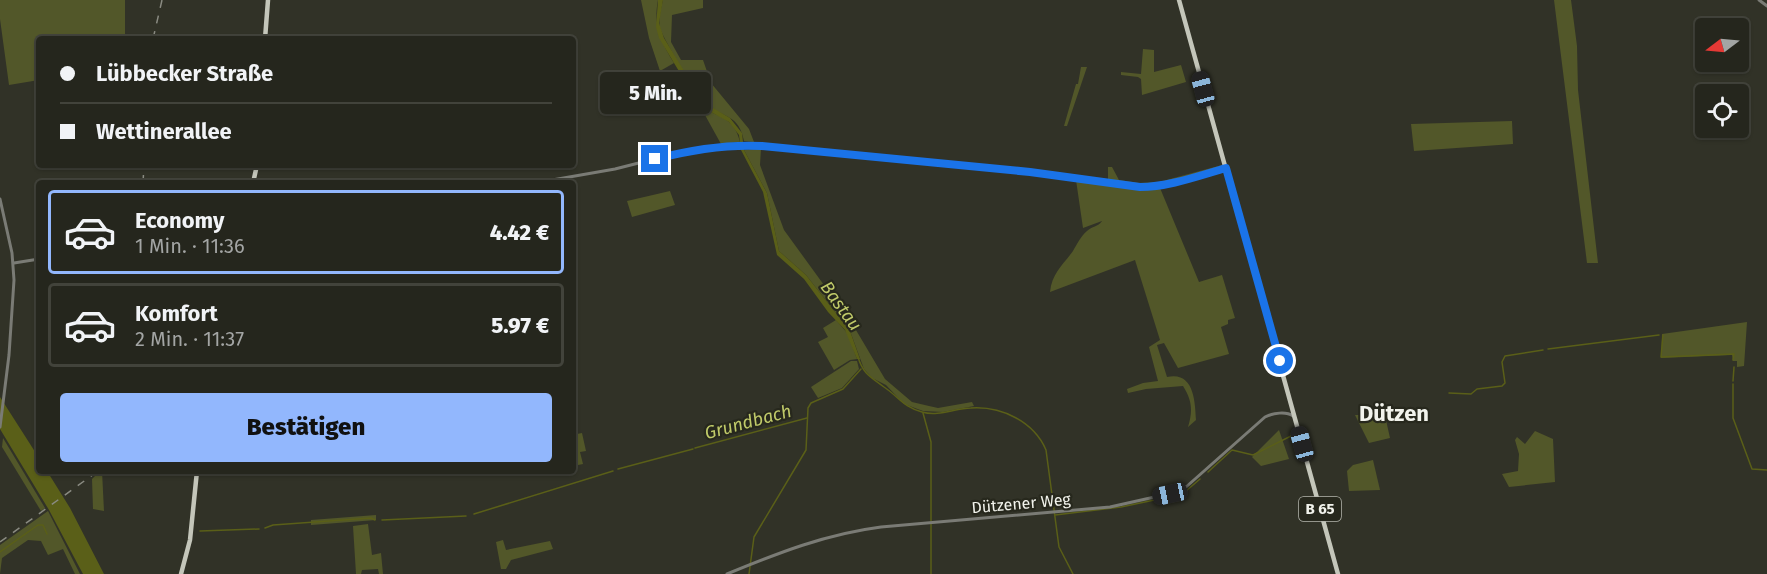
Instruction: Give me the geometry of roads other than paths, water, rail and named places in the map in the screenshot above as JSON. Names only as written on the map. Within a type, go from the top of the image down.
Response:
[{"type":"main road","points":[[265,36],[268,0]]},
{"type":"main road","name":"B 65","points":[[1179,0],[1338,574]]},
{"type":"main road","points":[[182,574],[190,540],[197,474]]},
{"type":"street","points":[[1759,0],[1767,6]]},
{"type":"street","points":[[554,180],[615,169],[682,152],[738,146],[1030,172],[1150,187],[1226,168]]},
{"type":"street","points":[[0,199],[14,263],[9,355],[0,427]]},
{"type":"street","points":[[14,263],[36,259]]},
{"type":"street","name":"Dützener Weg","points":[[727,574],[797,545],[836,534],[881,527],[1123,505],[1177,492],[1186,487],[1265,417],[1290,414],[1295,417]]},
{"type":"waterway","points":[[1548,349],[1659,335]]},
{"type":"waterway","points":[[1663,335],[1661,357],[1734,354],[1733,360]]},
{"type":"waterway","points":[[1449,393],[1471,394],[1477,389],[1502,386],[1505,383],[1502,362],[1505,356],[1543,350]]},
{"type":"waterway","name":"Bastau","points":[[858,357],[868,375],[906,405],[916,410],[941,413],[965,408],[983,408],[1005,413],[1034,431],[1046,450],[1059,547],[1073,574]]},
{"type":"waterway","points":[[1733,381],[1734,367]]},
{"type":"waterway","points":[[749,574],[754,537],[806,450],[808,408],[811,403],[843,389],[861,369]]},
{"type":"waterway","points":[[1733,384],[1733,418],[1752,469],[1767,470]]},
{"type":"waterway","points":[[923,413],[931,442],[931,574]]},
{"type":"waterway","name":"Grundbach","points":[[695,448],[807,418]]},
{"type":"waterway","points":[[1208,472],[1232,450],[1253,455],[1295,434]]},
{"type":"waterway","name":"Grundbach","points":[[618,469],[693,449]]},
{"type":"waterway","name":"Grundbach","points":[[474,514],[613,471]]},
{"type":"waterway","points":[[1055,515],[1121,507],[1178,495],[1200,479]]},
{"type":"waterway","name":"Grundbach","points":[[382,520],[466,516]]},
{"type":"waterway","name":"Grundbach","points":[[265,528],[273,525],[371,518],[375,520]]},
{"type":"waterway","name":"Grundbach","points":[[0,552],[38,525],[43,525],[47,534]]},
{"type":"waterway","name":"Grundbach","points":[[200,531],[259,529]]},
{"type":"railway","points":[[154,36],[162,0]]},
{"type":"railway","points":[[143,180],[144,168]]},
{"type":"railway","points":[[0,542],[94,474]]},
{"type":"district","name":"Dützen","points":[[1394,413]]}]
